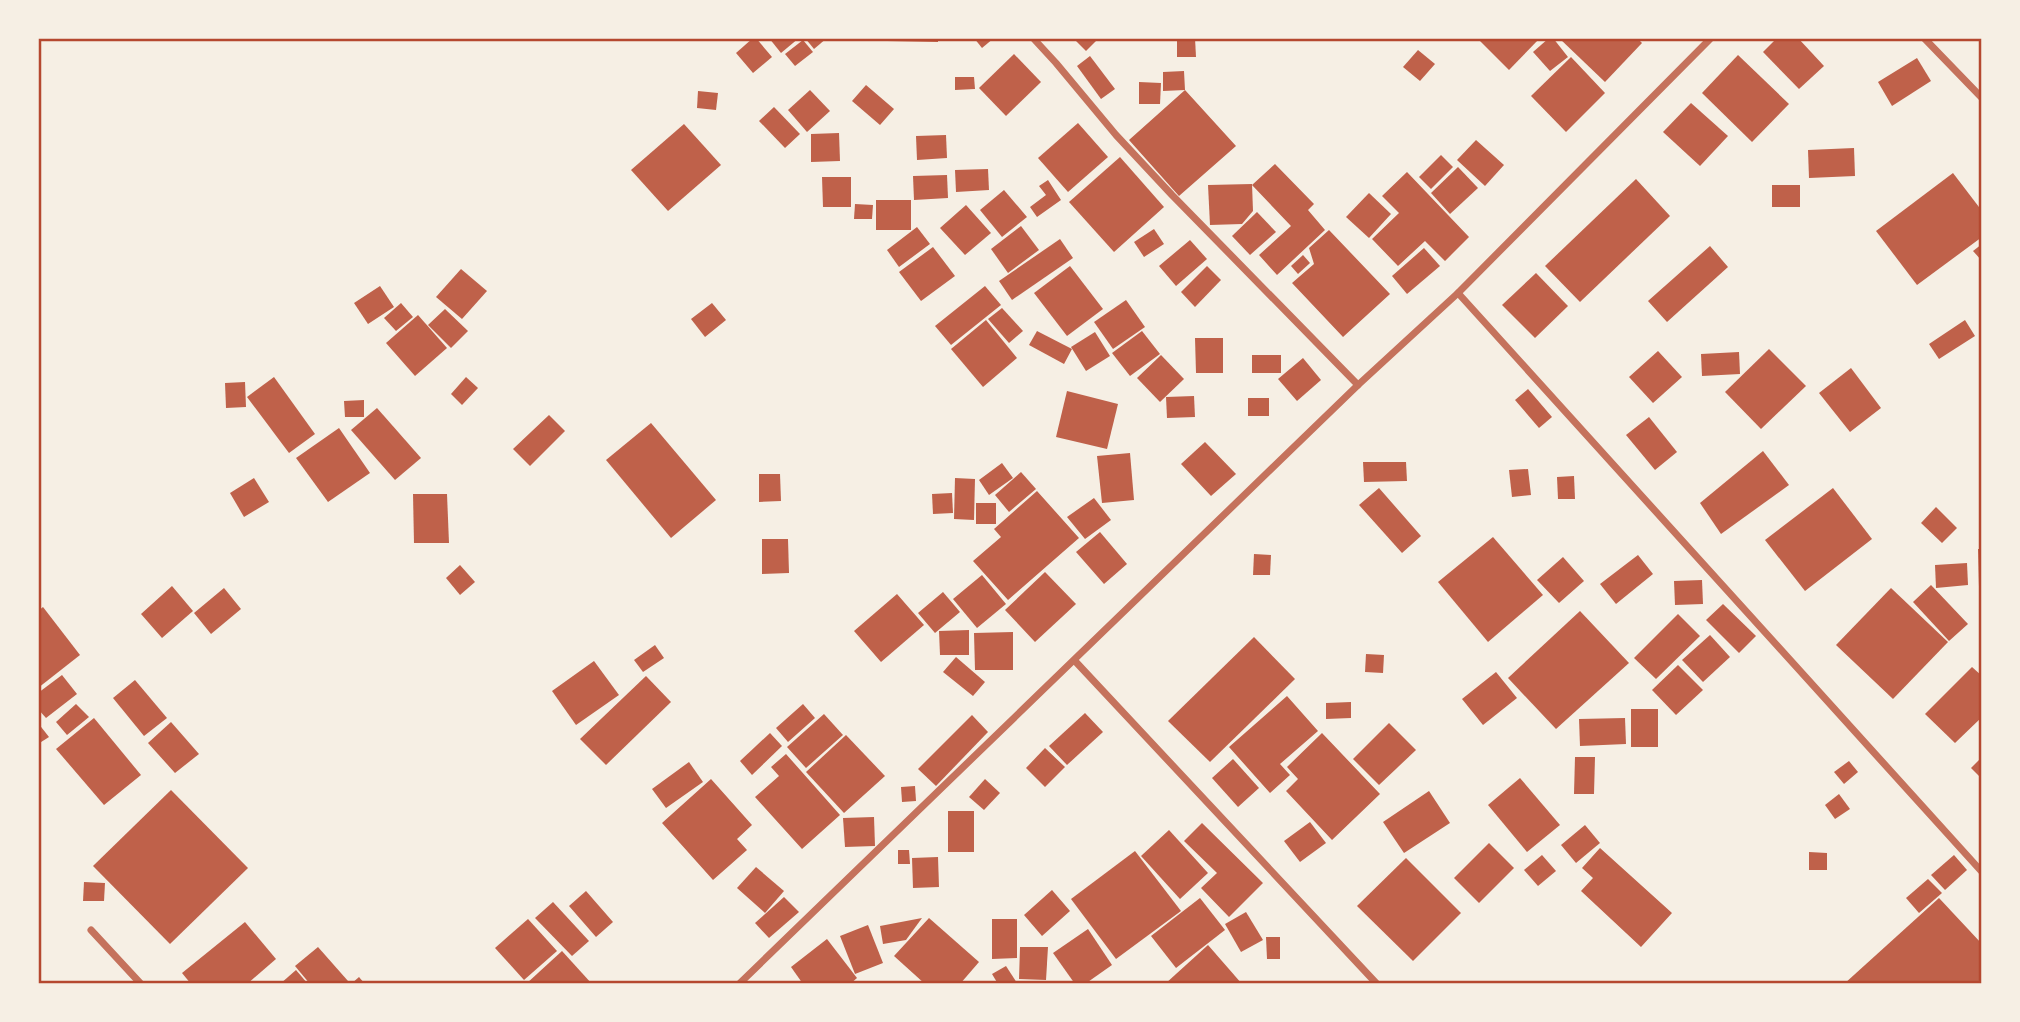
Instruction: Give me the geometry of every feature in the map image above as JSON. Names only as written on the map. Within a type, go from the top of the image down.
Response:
[{"type":"street","points":[[1033,38],[1116,135],[1358,386]]},
{"type":"street","points":[[739,984],[1358,386],[1458,293],[1711,38]]},
{"type":"street","points":[[1924,38],[1982,98]]},
{"type":"street","points":[[1458,293],[1982,872]]},
{"type":"street","points":[[1075,661],[1377,984]]},
{"type":"street","points":[[92,930],[141,984]]},
{"type":"building","points":[[756,38],[772,57],[753,73],[736,53]]},
{"type":"building","points":[[769,38],[799,38],[781,53]]},
{"type":"building","points":[[805,38],[827,38],[814,49]]},
{"type":"building","points":[[887,38],[938,38],[938,42],[887,41]]},
{"type":"building","points":[[974,38],[994,38],[982,48]]},
{"type":"building","points":[[1073,38],[1099,38],[1086,51]]},
{"type":"building","points":[[1177,38],[1195,38],[1196,57],[1177,57]]},
{"type":"building","points":[[1477,38],[1540,38],[1509,70]]},
{"type":"building","points":[[1549,38],[1553,38],[1568,57],[1550,71],[1533,52]]},
{"type":"building","points":[[1559,38],[1637,38],[1642,43],[1605,82]]},
{"type":"building","points":[[1777,38],[1798,38],[1824,66],[1799,89],[1763,52]]},
{"type":"building","points":[[803,40],[813,52],[795,66],[785,54]]},
{"type":"building","points":[[1418,50],[1435,64],[1420,81],[1403,67]]},
{"type":"building","points":[[1014,54],[1041,82],[1006,116],[979,88]]},
{"type":"building","points":[[1738,55],[1789,104],[1752,142],[1702,93]]},
{"type":"building","points":[[1090,56],[1115,89],[1101,99],[1077,66]]},
{"type":"building","points":[[1571,57],[1605,93],[1566,132],[1531,96]]},
{"type":"building","points":[[1917,58],[1931,81],[1892,106],[1878,82]]},
{"type":"building","points":[[1184,71],[1185,90],[1163,91],[1163,72]]},
{"type":"building","points":[[955,77],[974,77],[975,89],[955,90]]},
{"type":"building","points":[[1139,82],[1161,83],[1160,104],[1139,104]]},
{"type":"building","points":[[866,85],[894,109],[880,125],[852,101]]},
{"type":"building","points":[[810,90],[830,111],[807,132],[788,110]]},
{"type":"building","points":[[1185,90],[1236,146],[1179,196],[1129,140]]},
{"type":"building","points":[[698,91],[718,93],[716,110],[697,108]]},
{"type":"building","points":[[1691,103],[1728,136],[1700,166],[1663,132]]},
{"type":"building","points":[[774,107],[800,134],[785,148],[759,121]]},
{"type":"building","points":[[1078,123],[1108,157],[1068,192],[1038,158]]},
{"type":"building","points":[[684,124],[721,165],[668,211],[631,170]]},
{"type":"building","points":[[839,133],[840,161],[811,162],[811,134]]},
{"type":"building","points":[[946,135],[947,158],[917,160],[916,136]]},
{"type":"building","points":[[1476,140],[1504,165],[1485,186],[1457,160]]},
{"type":"building","points":[[1854,148],[1855,176],[1809,178],[1808,150]]},
{"type":"building","points":[[1441,155],[1453,167],[1431,189],[1419,177]]},
{"type":"building","points":[[1120,157],[1164,207],[1114,252],[1069,202]]},
{"type":"building","points":[[1275,164],[1314,204],[1308,210],[1325,230],[1277,275],[1259,255],[1291,226],[1252,185]]},
{"type":"building","points":[[1458,167],[1478,188],[1450,214],[1431,193]]},
{"type":"building","points":[[988,169],[989,190],[956,192],[955,170]]},
{"type":"building","points":[[1407,172],[1469,237],[1445,261],[1425,241],[1398,266],[1372,239],[1399,213],[1382,196]]},
{"type":"building","points":[[1953,173],[1982,211],[1982,237],[1917,285],[1876,231]]},
{"type":"building","points":[[947,175],[948,198],[914,200],[913,176]]},
{"type":"building","points":[[822,177],[851,177],[851,207],[823,207]]},
{"type":"building","points":[[1636,179],[1670,216],[1580,302],[1545,266]]},
{"type":"building","points":[[1048,180],[1061,200],[1037,217],[1030,207],[1046,195],[1039,186]]},
{"type":"building","points":[[1252,184],[1253,211],[1242,224],[1210,225],[1208,185]]},
{"type":"building","points":[[1772,185],[1800,185],[1800,207],[1772,207]]},
{"type":"building","points":[[1004,190],[1027,217],[1002,237],[980,210]]},
{"type":"building","points":[[1369,193],[1391,214],[1369,238],[1346,217]]},
{"type":"building","points":[[876,200],[911,200],[911,230],[876,230]]},
{"type":"building","points":[[855,204],[873,205],[872,219],[854,219]]},
{"type":"building","points":[[966,205],[991,233],[965,255],[940,228]]},
{"type":"building","points":[[1257,212],[1276,232],[1250,255],[1232,236]]},
{"type":"building","points":[[1021,226],[1039,250],[1008,273],[991,249]]},
{"type":"building","points":[[917,227],[930,244],[899,267],[887,250]]},
{"type":"building","points":[[1154,229],[1164,244],[1144,257],[1134,242]]},
{"type":"building","points":[[1329,230],[1390,294],[1343,337],[1292,283],[1314,264],[1309,248]]},
{"type":"building","points":[[1060,239],[1073,258],[1012,300],[999,281]]},
{"type":"building","points":[[1190,240],[1207,259],[1176,286],[1159,266]]},
{"type":"building","points":[[1982,244],[1982,261],[1973,251]]},
{"type":"building","points":[[1710,246],[1728,267],[1667,322],[1648,301]]},
{"type":"building","points":[[933,247],[955,276],[921,301],[899,272]]},
{"type":"building","points":[[1424,248],[1440,266],[1407,294],[1392,276]]},
{"type":"building","points":[[1303,255],[1310,263],[1298,274],[1291,266]]},
{"type":"building","points":[[1070,266],[1103,309],[1067,336],[1034,293]]},
{"type":"building","points":[[1207,266],[1221,280],[1195,307],[1181,292]]},
{"type":"building","points":[[461,269],[487,291],[462,319],[436,297]]},
{"type":"building","points":[[1536,273],[1568,306],[1535,338],[1502,305]]},
{"type":"building","points":[[380,286],[394,307],[368,324],[354,303]]},
{"type":"building","points":[[985,286],[1001,305],[951,345],[935,326]]},
{"type":"building","points":[[1126,300],[1145,327],[1113,349],[1094,322]]},
{"type":"building","points":[[401,303],[413,317],[396,331],[384,318]]},
{"type":"building","points":[[712,303],[726,320],[705,337],[691,319]]},
{"type":"building","points":[[1002,308],[1023,331],[1009,343],[988,319]]},
{"type":"building","points":[[445,309],[468,331],[451,348],[428,325]]},
{"type":"building","points":[[418,315],[447,348],[415,376],[386,343]]},
{"type":"building","points":[[986,320],[1017,358],[983,387],[951,349]]},
{"type":"building","points":[[1965,320],[1975,336],[1939,359],[1929,344]]},
{"type":"building","points":[[1037,331],[1072,349],[1064,364],[1029,345]]},
{"type":"building","points":[[1142,331],[1160,354],[1130,376],[1112,353]]},
{"type":"building","points":[[1095,332],[1110,356],[1086,371],[1071,347]]},
{"type":"building","points":[[1195,338],[1223,338],[1223,373],[1196,373]]},
{"type":"building","points":[[1769,349],[1806,386],[1761,429],[1725,392]]},
{"type":"building","points":[[1658,351],[1682,377],[1653,403],[1629,377]]},
{"type":"building","points":[[1739,352],[1740,374],[1702,376],[1701,354]]},
{"type":"building","points":[[1161,355],[1184,379],[1160,402],[1137,378]]},
{"type":"building","points":[[1252,355],[1281,355],[1281,373],[1252,373]]},
{"type":"building","points":[[1303,358],[1321,380],[1297,401],[1278,379]]},
{"type":"building","points":[[1851,368],[1881,408],[1850,432],[1819,393]]},
{"type":"building","points":[[274,377],[315,434],[289,453],[247,397]]},
{"type":"building","points":[[466,377],[478,388],[462,405],[451,394]]},
{"type":"building","points":[[245,382],[246,407],[226,408],[225,383]]},
{"type":"building","points":[[1528,389],[1552,417],[1539,428],[1515,400]]},
{"type":"building","points":[[1067,391],[1118,404],[1107,449],[1056,437]]},
{"type":"building","points":[[1194,396],[1195,417],[1167,418],[1166,397]]},
{"type":"building","points":[[1248,398],[1269,398],[1269,416],[1248,416]]},
{"type":"building","points":[[364,400],[364,417],[345,417],[344,401]]},
{"type":"building","points":[[377,408],[421,458],[395,480],[351,430]]},
{"type":"building","points":[[549,415],[565,431],[530,466],[513,449]]},
{"type":"building","points":[[1649,417],[1677,452],[1655,470],[1626,435]]},
{"type":"building","points":[[651,423],[716,500],[671,538],[606,460]]},
{"type":"building","points":[[339,428],[370,473],[328,502],[296,458]]},
{"type":"building","points":[[1205,442],[1236,474],[1211,496],[1181,464]]},
{"type":"building","points":[[1763,451],[1789,485],[1721,534],[1700,503]]},
{"type":"building","points":[[1130,453],[1134,500],[1102,503],[1097,456]]},
{"type":"building","points":[[1363,462],[1406,462],[1407,481],[1364,482]]},
{"type":"building","points":[[1002,463],[1013,478],[989,495],[979,480]]},
{"type":"building","points":[[1528,469],[1531,495],[1512,497],[1509,470]]},
{"type":"building","points":[[1021,472],[1036,489],[1009,512],[995,495]]},
{"type":"building","points":[[759,474],[780,474],[781,501],[759,502]]},
{"type":"building","points":[[1574,476],[1575,499],[1558,499],[1557,477]]},
{"type":"building","points":[[254,478],[269,502],[244,517],[230,493]]},
{"type":"building","points":[[955,478],[975,479],[974,520],[954,519]]},
{"type":"building","points":[[1379,488],[1421,536],[1402,553],[1359,505]]},
{"type":"building","points":[[1833,488],[1872,539],[1805,591],[1765,540]]},
{"type":"building","points":[[1037,491],[1079,538],[1008,600],[973,561],[1001,537],[994,529]]},
{"type":"building","points":[[952,493],[953,513],[933,514],[932,494]]},
{"type":"building","points":[[413,494],[447,494],[449,543],[414,543]]},
{"type":"building","points":[[1094,498],[1111,520],[1085,539],[1067,517]]},
{"type":"building","points":[[976,503],[996,503],[996,524],[976,524]]},
{"type":"building","points":[[1936,507],[1957,528],[1942,543],[1921,523]]},
{"type":"building","points":[[1100,532],[1127,564],[1104,584],[1076,552]]},
{"type":"building","points":[[1493,537],[1543,595],[1488,642],[1438,582]]},
{"type":"building","points":[[762,539],[788,539],[789,573],[762,574]]},
{"type":"building","points":[[1978,549],[1982,549],[1982,587],[1979,587]]},
{"type":"building","points":[[1254,554],[1271,555],[1270,575],[1253,575]]},
{"type":"building","points":[[1638,555],[1653,574],[1616,604],[1600,584]]},
{"type":"building","points":[[1563,557],[1584,581],[1559,603],[1537,580]]},
{"type":"building","points":[[1967,563],[1968,585],[1936,588],[1935,565]]},
{"type":"building","points":[[460,565],[475,582],[460,595],[446,578]]},
{"type":"building","points":[[1045,572],[1076,604],[1035,642],[1005,610]]},
{"type":"building","points":[[982,575],[1006,604],[977,628],[953,599]]},
{"type":"building","points":[[1702,580],[1703,604],[1675,605],[1674,581]]},
{"type":"building","points":[[1931,585],[1968,624],[1949,641],[1913,602]]},
{"type":"building","points":[[172,586],[193,611],[162,638],[141,614]]},
{"type":"building","points":[[224,588],[241,609],[211,634],[194,613]]},
{"type":"building","points":[[1891,588],[1948,642],[1893,699],[1836,645]]},
{"type":"building","points":[[943,592],[960,612],[935,633],[918,613]]},
{"type":"building","points":[[897,594],[924,625],[881,662],[854,631]]},
{"type":"building","points":[[1723,604],[1756,636],[1739,653],[1706,620]]},
{"type":"building","points":[[43,607],[80,655],[38,688],[38,611]]},
{"type":"building","points":[[1580,611],[1629,663],[1556,729],[1508,678]]},
{"type":"building","points":[[1678,614],[1700,636],[1656,679],[1634,658]]},
{"type":"building","points":[[969,630],[969,655],[940,655],[939,631]]},
{"type":"building","points":[[1013,632],[1013,670],[975,670],[974,633]]},
{"type":"building","points":[[1710,635],[1730,657],[1703,682],[1682,660]]},
{"type":"building","points":[[1254,637],[1295,679],[1210,762],[1168,721]]},
{"type":"building","points":[[655,645],[664,658],[643,672],[634,660]]},
{"type":"building","points":[[1366,654],[1384,655],[1383,673],[1365,672]]},
{"type":"building","points":[[956,657],[985,682],[973,696],[943,672]]},
{"type":"building","points":[[594,661],[619,695],[576,725],[552,691]]},
{"type":"building","points":[[1678,665],[1703,690],[1676,715],[1652,690]]},
{"type":"building","points":[[1972,667],[1982,676],[1982,717],[1955,743],[1925,714]]},
{"type":"building","points":[[1496,672],[1517,698],[1483,725],[1462,699]]},
{"type":"building","points":[[62,675],[77,694],[46,718],[38,709],[38,693]]},
{"type":"building","points":[[646,676],[671,702],[606,765],[580,739]]},
{"type":"building","points":[[135,680],[167,718],[144,736],[113,698]]},
{"type":"building","points":[[1287,696],[1318,731],[1280,764],[1290,775],[1270,793],[1229,747]]},
{"type":"building","points":[[1351,702],[1351,718],[1326,719],[1326,703]]},
{"type":"building","points":[[76,704],[89,717],[67,735],[56,722]]},
{"type":"building","points":[[803,704],[815,718],[788,742],[776,728]]},
{"type":"building","points":[[1631,709],[1658,709],[1658,747],[1631,747]]},
{"type":"building","points":[[1085,713],[1103,732],[1067,765],[1049,746]]},
{"type":"building","points":[[824,714],[843,735],[806,768],[787,747]]},
{"type":"building","points":[[972,715],[988,732],[936,786],[918,769]]},
{"type":"building","points":[[94,718],[141,775],[104,805],[56,749]]},
{"type":"building","points":[[1625,718],[1626,744],[1580,746],[1579,719]]},
{"type":"building","points":[[171,722],[199,754],[175,773],[148,743]]},
{"type":"building","points":[[38,723],[49,737],[38,744]]},
{"type":"building","points":[[1389,723],[1416,750],[1379,785],[1353,759]]},
{"type":"building","points":[[770,733],[782,746],[752,775],[740,761]]},
{"type":"building","points":[[1322,733],[1380,794],[1332,840],[1286,791],[1298,779],[1287,767]]},
{"type":"building","points":[[846,735],[885,776],[844,813],[806,772]]},
{"type":"building","points":[[1045,748],[1065,767],[1045,787],[1026,768]]},
{"type":"building","points":[[786,754],[840,815],[802,849],[755,797],[779,776],[771,767]]},
{"type":"building","points":[[1575,757],[1595,757],[1594,794],[1574,794]]},
{"type":"building","points":[[1982,757],[1982,779],[1971,768]]},
{"type":"building","points":[[1233,759],[1259,788],[1238,807],[1212,778]]},
{"type":"building","points":[[1849,761],[1858,772],[1844,784],[1834,772]]},
{"type":"building","points":[[689,762],[703,782],[666,808],[652,789]]},
{"type":"building","points":[[1520,778],[1560,825],[1527,852],[1488,805]]},
{"type":"building","points":[[711,779],[752,825],[737,839],[747,850],[713,880],[662,823]]},
{"type":"building","points":[[985,779],[1000,793],[984,810],[969,797]]},
{"type":"building","points":[[915,786],[916,801],[902,802],[901,787]]},
{"type":"building","points":[[171,790],[248,868],[170,944],[93,866]]},
{"type":"building","points":[[1429,791],[1450,823],[1404,853],[1383,822]]},
{"type":"building","points":[[1839,794],[1850,809],[1835,819],[1825,805]]},
{"type":"building","points":[[948,811],[974,811],[974,852],[948,852]]},
{"type":"building","points":[[874,817],[875,846],[845,847],[843,818]]},
{"type":"building","points":[[1310,822],[1326,843],[1300,862],[1284,841]]},
{"type":"building","points":[[1202,823],[1263,883],[1229,917],[1201,888],[1217,873],[1184,841]]},
{"type":"building","points":[[1585,825],[1600,843],[1576,863],[1561,845]]},
{"type":"building","points":[[1169,830],[1208,873],[1180,899],[1141,856]]},
{"type":"building","points":[[1489,843],[1514,868],[1479,903],[1454,878]]},
{"type":"building","points":[[1600,848],[1672,913],[1641,947],[1581,891],[1593,878],[1582,868]]},
{"type":"building","points":[[898,850],[909,850],[910,864],[898,864]]},
{"type":"building","points":[[1135,851],[1181,911],[1116,959],[1071,899]]},
{"type":"building","points":[[1809,852],[1827,853],[1827,870],[1809,870]]},
{"type":"building","points":[[1542,855],[1556,871],[1538,886],[1524,870]]},
{"type":"building","points":[[1954,855],[1967,870],[1945,890],[1931,875]]},
{"type":"building","points":[[938,857],[939,887],[913,888],[912,858]]},
{"type":"building","points":[[1406,858],[1461,913],[1413,961],[1357,906]]},
{"type":"building","points":[[756,867],[784,891],[765,913],[737,888]]},
{"type":"building","points":[[1928,879],[1942,893],[1919,913],[1906,898]]},
{"type":"building","points":[[84,882],[105,883],[104,901],[83,901]]},
{"type":"building","points":[[1052,890],[1070,911],[1042,936],[1024,915]]},
{"type":"building","points":[[586,891],[613,922],[596,937],[569,906]]},
{"type":"building","points":[[784,897],[799,912],[769,938],[755,923]]},
{"type":"building","points":[[1200,898],[1225,930],[1176,968],[1151,936]]},
{"type":"building","points":[[1939,898],[1982,944],[1982,984],[1844,984]]},
{"type":"building","points":[[553,902],[589,941],[572,956],[535,918]]},
{"type":"building","points":[[1246,912],[1263,940],[1241,952],[1225,924]]},
{"type":"building","points":[[922,918],[906,940],[883,944],[880,926]]},
{"type":"building","points":[[929,918],[979,962],[960,984],[925,984],[894,956]]},
{"type":"building","points":[[528,919],[557,951],[524,980],[495,948]]},
{"type":"building","points":[[992,919],[1017,919],[1017,958],[992,959]]},
{"type":"building","points":[[245,922],[276,959],[247,984],[191,984],[182,973]]},
{"type":"building","points":[[868,925],[883,963],[855,974],[840,936]]},
{"type":"building","points":[[1088,929],[1112,965],[1085,984],[1075,984],[1053,953]]},
{"type":"building","points":[[1266,937],[1280,937],[1280,959],[1267,959]]},
{"type":"building","points":[[827,939],[857,978],[850,984],[803,984],[791,967]]},
{"type":"building","points":[[1208,945],[1242,984],[1165,984]]},
{"type":"building","points":[[318,947],[348,981],[346,984],[310,984],[295,966]]},
{"type":"building","points":[[1020,947],[1048,947],[1046,980],[1019,979]]},
{"type":"building","points":[[562,951],[592,984],[526,984]]},
{"type":"building","points":[[1006,966],[1017,983],[998,984],[992,974]]},
{"type":"building","points":[[296,970],[308,984],[280,984]]},
{"type":"building","points":[[359,977],[365,984],[351,984]]}]
